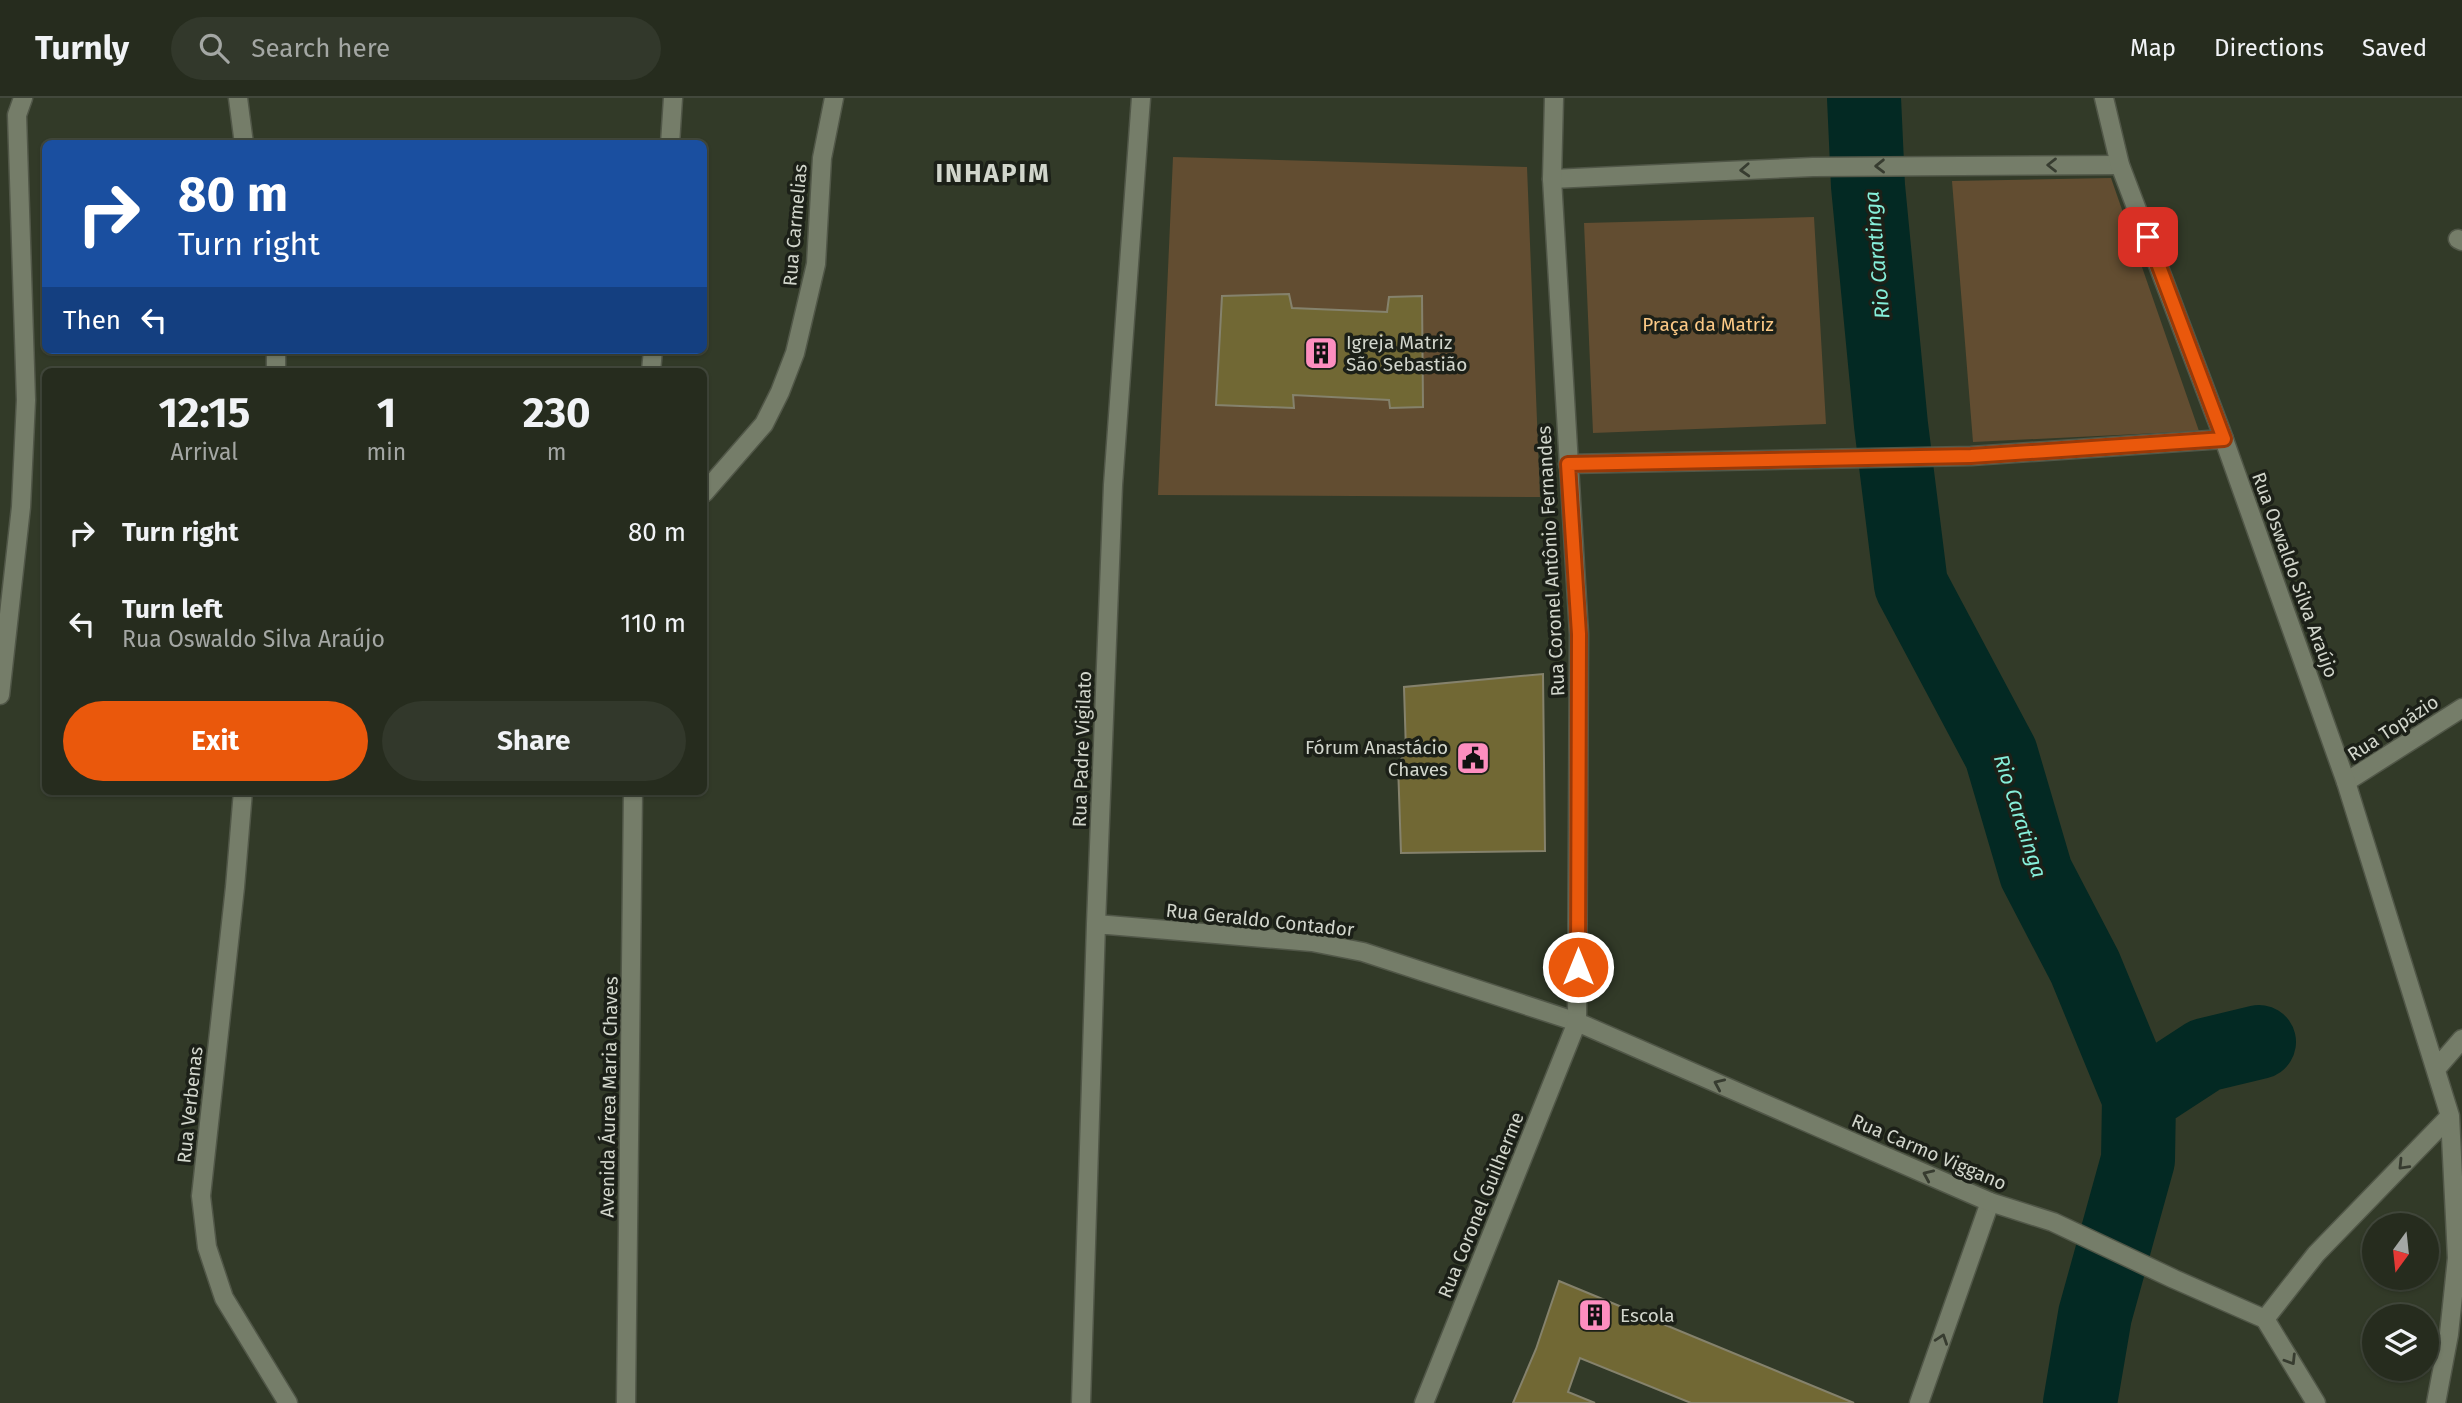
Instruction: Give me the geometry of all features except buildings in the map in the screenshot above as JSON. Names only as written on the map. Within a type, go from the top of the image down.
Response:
[{"type":"street","points":[[0,695],[21,507],[26,400],[17,115],[23,98]]},
{"type":"street","points":[[238,98],[243,140]]},
{"type":"street","points":[[670,140],[673,98]]},
{"type":"street","name":"Rua Carmelias","points":[[707,490],[764,424],[795,353],[816,264],[822,158],[834,98]]},
{"type":"street","name":"Rua Padre Vigilato","points":[[1081,1403],[1113,485],[1141,98]]},
{"type":"street","name":"Rua Coronel Antônio Fernandes","points":[[1554,98],[1552,179],[1579,634],[1577,1022]]},
{"type":"street","name":"Rua Oswaldo Silva Araújo","points":[[2104,98],[2120,165],[2224,439],[2346,782],[2450,1116],[2457,1258],[2449,1334],[2436,1403]]},
{"type":"street","points":[[1552,179],[1813,167],[2120,165]]},
{"type":"street","points":[[1568,464],[1971,456],[2224,439]]},
{"type":"street","name":"Rua Topázio","points":[[2346,782],[2462,708]]},
{"type":"street","name":"Rua Verbenas","points":[[243,795],[201,1196],[207,1247],[224,1298],[288,1403]]},
{"type":"street","name":"Avenida Áurea Maria Chaves","points":[[626,1403],[633,795]]},
{"type":"street","name":"Rua Geraldo Contador","points":[[1096,924],[1312,942],[1363,952],[1577,1022]]},
{"type":"street","name":"Rua Carmo Viggano","points":[[1577,1022],[1990,1202],[2053,1223],[2265,1319]]},
{"type":"street","name":"Rua Coronel Guilherme","points":[[1424,1403],[1577,1022]]},
{"type":"street","points":[[2436,1069],[2462,1039]]},
{"type":"street","points":[[2316,1403],[2265,1319],[2316,1254],[2450,1116]]},
{"type":"street","points":[[1919,1403],[1990,1202]]},
{"type":"green space","points":[[1173,157],[1527,167],[1540,497],[1158,495]]},
{"type":"green space","points":[[2111,178],[2199,431],[1973,442],[1952,181]]},
{"type":"green space","name":"Praça da Matriz","points":[[1814,217],[1826,424],[1593,433],[1584,223]]},
{"type":"waterway","name":"Rio Caratinga","points":[[1864,98],[1868,186],[1891,425],[1911,585],[2001,754],[2036,873],[2085,967],[2139,1098],[2138,1160],[2095,1315],[2080,1403]]},
{"type":"waterway","points":[[2139,1098],[2205,1055],[2259,1042]]},
{"type":"place","name":"Igreja Matriz São Sebastião","points":[[1321,353]]},
{"type":"place","name":"Fórum Anastácio Chaves","points":[[1473,758]]},
{"type":"place","name":"Escola","points":[[1595,1315]]},
{"type":"district","name":"INHAPIM","points":[[993,173]]},
{"type":"route","points":[[1578,967],[1579,634],[1568,464],[1971,456],[2224,439],[2148,237]]}]
